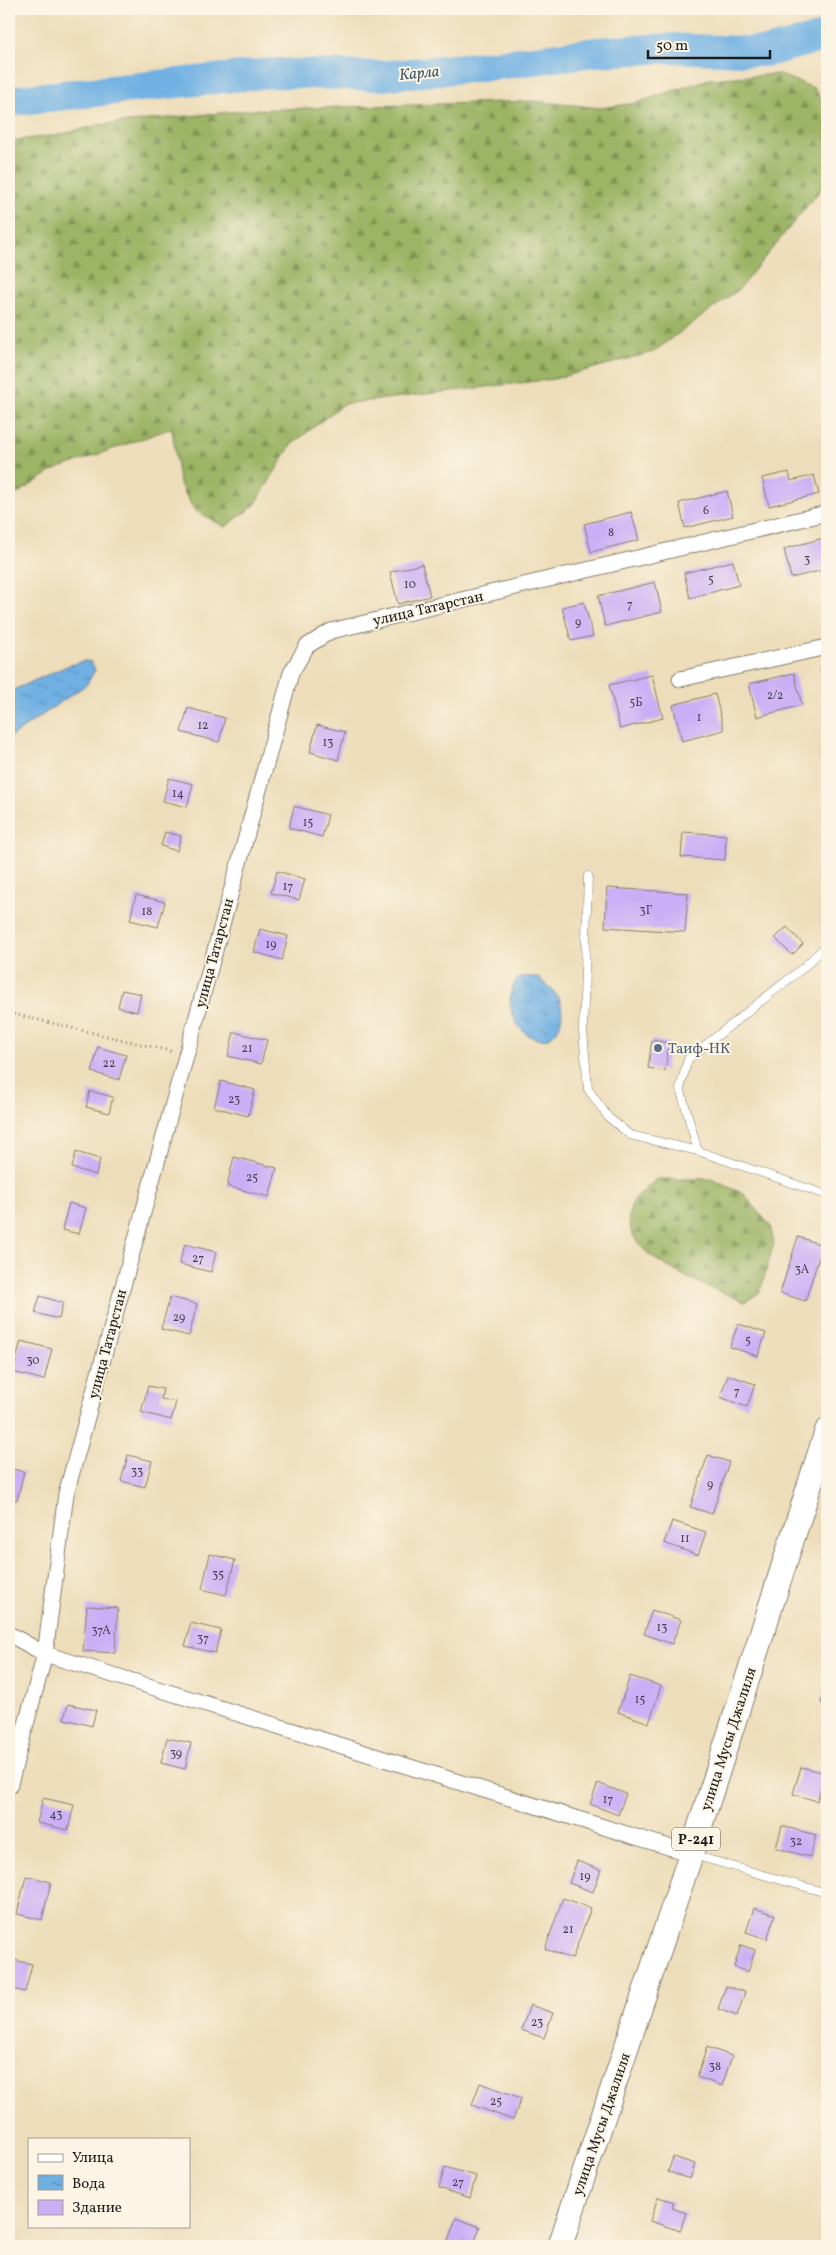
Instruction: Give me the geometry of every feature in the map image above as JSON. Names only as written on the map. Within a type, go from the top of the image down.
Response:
[{"type":"highway","name":"улица Мусы Джалиля","points":[[560,2246],[691,1854],[827,1431]]},
{"type":"street","name":"улица Татарстан","points":[[9,1787],[45,1654],[66,1494],[291,673],[307,646],[331,631],[827,513]]},
{"type":"street","points":[[680,679],[827,647]]},
{"type":"street","points":[[9,1634],[45,1654],[691,1854]]},
{"type":"lane","points":[[588,876],[583,1031],[588,1089],[608,1117],[630,1135],[698,1151],[827,1195]]},
{"type":"lane","points":[[698,1151],[680,1088],[688,1060],[804,967],[827,945]]},
{"type":"lane","points":[[691,1854],[827,1893]]},
{"type":"path","points":[[9,1013],[186,1055]]},
{"type":"green space","points":[[778,74],[814,88],[827,107],[827,179],[825,184],[738,290],[653,352],[554,379],[343,404],[291,445],[255,505],[225,527],[194,510],[179,482],[172,428],[54,470],[9,499],[9,141],[58,135],[98,125],[250,110],[534,101],[601,108],[636,103],[709,79]]},
{"type":"green space","points":[[656,1179],[711,1179],[744,1194],[770,1226],[774,1243],[760,1292],[745,1302],[710,1288],[668,1267],[649,1254],[636,1240],[629,1223],[632,1205]]},
{"type":"water","points":[[85,661],[91,662],[95,670],[87,684],[9,738],[9,692],[67,666]]},
{"type":"water","points":[[520,977],[537,977],[559,999],[562,1012],[559,1026],[552,1036],[546,1039],[529,1036],[516,1022],[512,1013],[511,993],[514,984]]},
{"type":"building","points":[[789,472],[791,481],[814,475],[819,494],[769,506],[762,478]]},
{"type":"building","points":[[727,491],[733,516],[685,528],[679,503]]},
{"type":"building","points":[[631,512],[639,540],[591,552],[584,524]]},
{"type":"building","points":[[827,537],[827,569],[791,578],[784,549]]},
{"type":"building","points":[[733,561],[739,585],[690,598],[684,573]]},
{"type":"building","points":[[422,564],[430,596],[398,604],[390,572]]},
{"type":"building","points":[[655,582],[662,612],[605,626],[598,596]]},
{"type":"building","points":[[584,602],[593,636],[571,641],[562,607]]},
{"type":"building","points":[[827,667],[827,694],[820,669]]},
{"type":"building","points":[[794,673],[802,705],[757,717],[749,684]]},
{"type":"building","points":[[652,675],[663,718],[620,729],[609,685]]},
{"type":"building","points":[[715,694],[724,730],[682,741],[673,705]]},
{"type":"building","points":[[188,708],[225,718],[219,742],[181,732]]},
{"type":"building","points":[[317,725],[345,732],[338,760],[310,752]]},
{"type":"building","points":[[169,778],[193,784],[187,807],[163,801]]},
{"type":"building","points":[[294,806],[328,815],[322,837],[289,828]]},
{"type":"building","points":[[165,832],[181,836],[177,851],[161,846]]},
{"type":"building","points":[[683,832],[726,835],[725,860],[681,857]]},
{"type":"building","points":[[277,871],[305,879],[299,900],[271,893]]},
{"type":"building","points":[[607,888],[688,893],[685,932],[605,927]]},
{"type":"building","points":[[136,895],[165,902],[158,927],[130,920]]},
{"type":"building","points":[[787,927],[803,944],[792,955],[775,938]]},
{"type":"building","points":[[260,929],[288,936],[282,960],[254,952]]},
{"type":"building","points":[[122,990],[141,994],[137,1012],[118,1007]]},
{"type":"building","points":[[234,1032],[267,1040],[261,1064],[228,1056]]},
{"type":"building","points":[[652,1040],[669,1043],[665,1071],[648,1068]]},
{"type":"building","points":[[98,1047],[126,1055],[119,1080],[92,1072]]},
{"type":"building","points":[[221,1081],[255,1090],[248,1116],[214,1107]]},
{"type":"building","points":[[90,1091],[113,1097],[109,1113],[86,1107]]},
{"type":"building","points":[[76,1152],[100,1159],[96,1175],[72,1168]]},
{"type":"building","points":[[234,1157],[277,1168],[269,1197],[227,1186]]},
{"type":"building","points":[[69,1203],[86,1208],[79,1234],[62,1230]]},
{"type":"building","points":[[798,1237],[823,1245],[805,1301],[780,1293]]},
{"type":"building","points":[[185,1244],[216,1252],[211,1272],[179,1264]]},
{"type":"building","points":[[40,1296],[63,1303],[59,1319],[35,1313]]},
{"type":"building","points":[[170,1297],[197,1304],[189,1336],[161,1329]]},
{"type":"building","points":[[738,1324],[766,1333],[758,1356],[730,1347]]},
{"type":"building","points":[[21,1341],[52,1349],[44,1380],[13,1372]]},
{"type":"building","points":[[728,1375],[755,1384],[747,1407],[720,1397]]},
{"type":"building","points":[[148,1386],[163,1389],[161,1399],[176,1402],[171,1420],[141,1412]]},
{"type":"building","points":[[128,1455],[152,1461],[145,1487],[121,1481]]},
{"type":"building","points":[[708,1455],[729,1462],[712,1514],[690,1507]]},
{"type":"building","points":[[9,1468],[24,1472],[17,1500],[9,1498]]},
{"type":"building","points":[[672,1521],[706,1532],[698,1555],[664,1543]]},
{"type":"building","points":[[210,1554],[235,1560],[226,1595],[202,1589]]},
{"type":"building","points":[[87,1606],[118,1608],[115,1653],[83,1651]]},
{"type":"building","points":[[652,1610],[681,1620],[672,1644],[644,1634]]},
{"type":"building","points":[[191,1623],[221,1630],[215,1653],[185,1646]]},
{"type":"building","points":[[630,1676],[661,1686],[649,1723],[618,1712]]},
{"type":"building","points":[[827,1682],[827,1705],[821,1703]]},
{"type":"building","points":[[68,1704],[96,1710],[92,1726],[64,1719]]},
{"type":"building","points":[[167,1738],[191,1743],[185,1769],[161,1763]]},
{"type":"building","points":[[801,1767],[825,1773],[817,1801],[793,1794]]},
{"type":"building","points":[[598,1783],[626,1794],[618,1815],[590,1804]]},
{"type":"building","points":[[43,1798],[74,1805],[68,1830],[37,1823]]},
{"type":"building","points":[[782,1826],[816,1835],[810,1857],[776,1848]]},
{"type":"building","points":[[577,1861],[601,1870],[593,1892],[569,1883]]},
{"type":"building","points":[[26,1876],[51,1882],[42,1920],[17,1914]]},
{"type":"building","points":[[563,1898],[591,1908],[572,1959],[545,1949]]},
{"type":"building","points":[[754,1908],[775,1915],[767,1939],[746,1932]]},
{"type":"building","points":[[741,1945],[755,1950],[748,1972],[734,1967]]},
{"type":"building","points":[[9,1959],[32,1964],[25,1992],[9,1988]]},
{"type":"building","points":[[726,1986],[745,1992],[737,2016],[718,2009]]},
{"type":"building","points":[[530,2005],[553,2013],[544,2038],[521,2030]]},
{"type":"building","points":[[707,2047],[732,2056],[722,2086],[697,2077]]},
{"type":"building","points":[[480,2083],[521,2098],[513,2120],[472,2105]]},
{"type":"building","points":[[673,2157],[695,2164],[690,2179],[668,2172]]},
{"type":"building","points":[[445,2167],[476,2176],[470,2198],[439,2188]]},
{"type":"building","points":[[658,2197],[674,2202],[672,2208],[686,2213],[680,2231],[650,2221]]},
{"type":"building","points":[[456,2218],[480,2227],[473,2246],[455,2246],[447,2243]]},
{"type":"waterway","name":"Карла","points":[[9,101],[271,73],[380,76],[496,65],[595,52],[670,48],[766,52],[827,36]]},
{"type":"place","name":"Таиф-НК","points":[[658,1048]]}]
